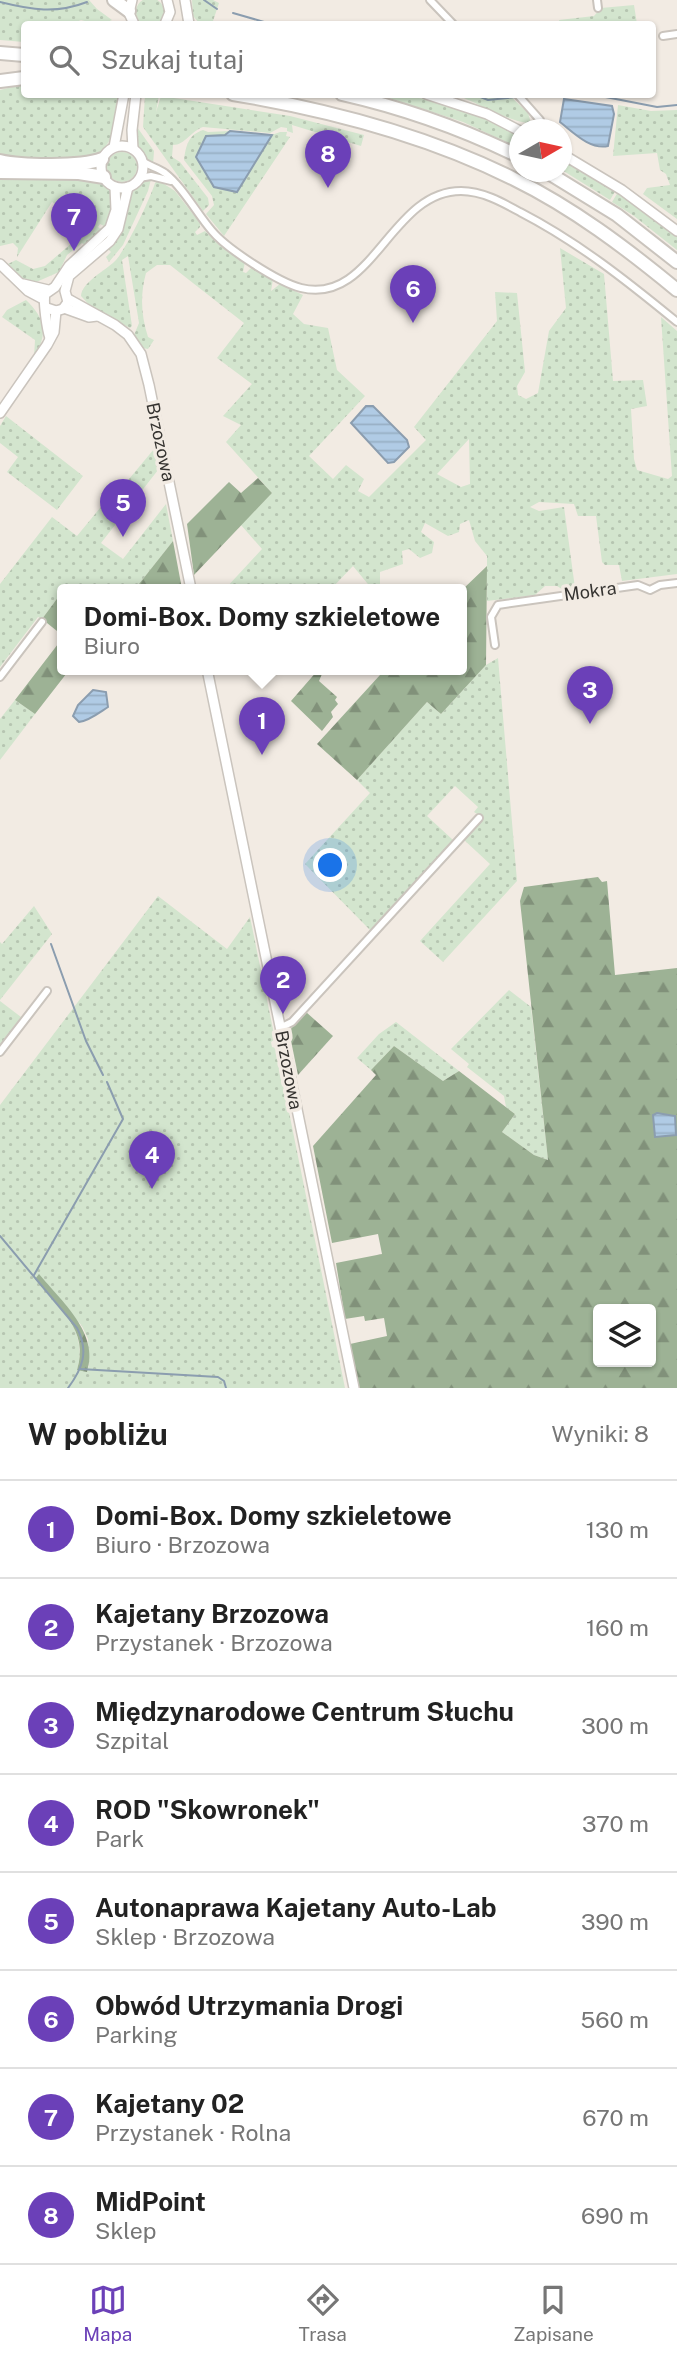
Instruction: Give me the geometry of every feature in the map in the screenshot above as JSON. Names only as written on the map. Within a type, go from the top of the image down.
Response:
[{"type":"highway","points":[[114,0],[132,17]]},
{"type":"highway","points":[[0,53],[21,55]]},
{"type":"highway","points":[[0,70],[21,74]]},
{"type":"highway","points":[[0,80],[21,76]]},
{"type":"highway","points":[[252,98],[348,118],[417,138],[467,157],[514,179],[578,215],[677,290]]},
{"type":"highway","points":[[356,98],[423,117],[509,152]]},
{"type":"highway","points":[[0,161],[82,163],[102,159]]},
{"type":"highway","points":[[0,172],[79,173],[104,177]]},
{"type":"highway","points":[[563,182],[617,215],[677,262]]},
{"type":"street","points":[[167,0],[168,20]]},
{"type":"street","points":[[185,0],[188,21]]},
{"type":"street","points":[[430,0],[450,21]]},
{"type":"street","points":[[663,36],[677,34]]},
{"type":"street","points":[[123,98],[114,147],[102,159],[101,169],[104,177],[115,187],[128,187],[139,178],[142,161]]},
{"type":"street","points":[[133,149],[136,98]]},
{"type":"street","points":[[438,98],[487,114],[509,125]]},
{"type":"street","points":[[520,98],[538,119]]},
{"type":"street","points":[[114,147],[125,146],[133,149],[142,161],[168,175],[225,244],[285,282],[298,287],[328,289],[349,279],[415,209],[429,199],[451,192],[476,192],[511,207],[566,238],[609,267],[677,322]]},
{"type":"street","points":[[572,160],[622,190],[677,231]]},
{"type":"street","points":[[139,178],[153,176],[171,181]]},
{"type":"street","points":[[0,413],[26,378],[50,338],[46,320],[69,266],[110,228],[116,210],[115,187]]},
{"type":"street","points":[[56,299],[72,274],[116,233],[124,211],[128,187]]},
{"type":"street","name":"Brzozowa","points":[[0,264],[23,285],[115,325],[128,335],[143,359],[190,584]]},
{"type":"street","name":"Mokra","points":[[495,645],[491,617],[496,606],[501,604],[640,585],[650,590],[660,585],[677,583]]},
{"type":"street","points":[[0,677],[42,622]]},
{"type":"street","name":"Brzozowa","points":[[208,675],[354,1388]]},
{"type":"street","points":[[280,1028],[291,1023],[479,818]]},
{"type":"street","points":[[0,1052],[47,990]]},
{"type":"green space","points":[[145,-1],[155,-1],[163,7],[161,21],[139,21],[137,17],[137,7]]},
{"type":"green space","points":[[0,0],[89,0],[112,20],[21,21],[21,42],[0,40]]},
{"type":"green space","points":[[192,0],[213,0],[219,3],[213,21],[197,21],[193,16]]},
{"type":"green space","points":[[634,5],[637,21],[559,21],[594,16],[601,8]]},
{"type":"green space","points":[[21,85],[21,98],[119,98],[111,139],[92,158],[28,160],[0,156],[0,90]]},
{"type":"green space","points":[[139,98],[137,127],[154,151],[153,165],[140,150],[136,123]]},
{"type":"green space","points":[[145,98],[158,98],[156,112],[160,98],[174,98],[290,116],[364,135],[361,146],[292,125],[293,133],[281,127],[270,133],[203,127],[181,143],[173,145],[172,157],[180,162],[208,198],[209,205],[203,211],[143,127]]},
{"type":"green space","points":[[389,98],[418,98],[469,111],[509,130],[509,143],[463,122]]},
{"type":"green space","points":[[463,98],[512,98],[528,113],[530,119],[511,119]]},
{"type":"green space","points":[[618,105],[651,111],[677,110],[677,219],[643,194],[647,188],[670,185],[666,174],[660,170],[657,153],[613,156]]},
{"type":"green space","points":[[203,130],[230,131],[225,135],[237,192],[272,135],[287,132],[286,136],[290,137],[224,236],[206,214],[214,205],[212,196],[184,160],[189,142]]},
{"type":"green space","points":[[122,152],[128,153],[136,161],[136,173],[128,181],[122,182],[116,181],[108,173],[107,167],[108,161],[116,153]]},
{"type":"green space","points":[[572,165],[616,190],[610,200],[572,176]]},
{"type":"green space","points":[[0,176],[78,177],[99,180],[111,192],[114,211],[106,227],[100,224],[98,227],[104,231],[67,255],[59,272],[34,283],[22,279],[8,264],[16,260],[33,269],[45,266],[92,226],[52,202],[17,257],[18,248],[13,243],[0,246]]},
{"type":"green space","points":[[151,179],[123,245],[109,262],[106,257],[111,252],[109,250],[126,217],[134,191],[143,181]]},
{"type":"green space","points":[[158,180],[175,191],[200,223],[195,232],[197,235],[205,231],[219,245],[245,262],[243,272],[246,273],[252,267],[273,279],[271,291],[280,284],[303,295],[293,314],[304,324],[328,328],[337,370],[365,396],[309,456],[333,479],[346,465],[364,479],[358,491],[369,497],[426,440],[414,427],[497,321],[495,292],[517,293],[525,372],[517,386],[518,395],[526,399],[538,393],[549,331],[566,308],[560,248],[604,274],[613,381],[643,380],[647,406],[631,409],[637,470],[668,479],[672,476],[661,317],[677,331],[677,574],[622,581],[619,565],[605,565],[602,562],[596,516],[578,516],[574,504],[539,502],[530,507],[539,511],[564,507],[575,588],[565,591],[557,586],[545,586],[535,595],[487,601],[487,556],[475,541],[469,520],[460,524],[459,532],[448,536],[425,523],[421,532],[434,542],[432,553],[420,558],[409,549],[402,551],[403,564],[380,572],[380,584],[368,584],[353,566],[336,584],[230,584],[262,549],[241,525],[272,493],[226,442],[241,425],[223,416],[252,384],[217,358],[244,323],[170,265],[157,265],[146,273],[144,281],[144,321],[148,337],[154,340],[148,349],[143,348],[134,335],[139,323],[128,256],[122,260],[132,326],[130,328],[93,309],[81,296],[85,286],[120,255]],"holes":[[[469,439],[470,484],[461,487],[437,474]]]},
{"type":"green space","points":[[618,192],[677,235],[677,250],[612,202]]},
{"type":"green space","points":[[26,300],[38,314],[43,327],[41,341],[34,357],[35,340],[2,317],[7,310]]},
{"type":"green space","points":[[6,416],[83,476],[57,510],[7,472],[18,457],[0,443],[0,426]]},
{"type":"green space","points":[[154,449],[158,470],[101,543],[123,559],[166,504],[173,541],[139,584],[57,584],[57,599],[42,619],[38,617],[0,667],[0,584],[52,517],[77,536],[114,491],[124,485]]},
{"type":"green space","points":[[258,478],[272,493],[194,575],[187,524],[229,482],[241,493]]},
{"type":"green space","points":[[173,541],[181,584],[139,584]]},
{"type":"green space","points":[[487,566],[486,665],[441,714],[427,702],[357,780],[317,744],[380,675],[467,675],[467,585]]},
{"type":"green space","points":[[57,599],[57,631],[42,619]]},
{"type":"green space","points":[[57,645],[57,675],[65,675],[35,714],[15,700]]},
{"type":"green space","points":[[498,658],[517,881],[443,962],[420,941],[490,864],[463,839],[479,824],[482,817],[474,812],[478,807],[455,786],[427,816],[453,840],[370,930],[305,864],[370,793],[357,780],[427,702],[441,714],[486,665]]},
{"type":"green space","points":[[314,675],[322,675],[319,681],[337,697],[335,700],[338,704],[331,712],[333,717],[322,731],[291,701]]},
{"type":"green space","points":[[15,700],[35,714],[0,760],[0,719]]},
{"type":"green space","points":[[598,877],[602,882],[607,881],[615,975],[677,968],[677,1388],[359,1388],[350,1344],[387,1336],[384,1318],[365,1321],[364,1316],[345,1319],[336,1263],[382,1254],[378,1234],[332,1243],[313,1146],[376,1075],[371,1070],[394,1046],[443,1081],[459,1071],[515,1114],[502,1132],[534,1155],[548,1160],[520,901],[524,887]]},
{"type":"green space","points":[[158,896],[227,949],[250,917],[275,1039],[271,1042],[272,1047],[276,1048],[345,1388],[0,1388],[0,1105]],"holes":[[[39,1275],[82,1326],[88,1339],[89,1367],[77,1370],[80,1356],[76,1331]]]},
{"type":"green space","points":[[34,906],[52,934],[0,1000],[0,942],[2,944]]},
{"type":"green space","points":[[509,990],[531,1007],[548,1160],[534,1155],[502,1132],[515,1114],[506,1107],[504,1096],[467,1067],[469,1064],[451,1049]]},
{"type":"green space","points":[[0,1001],[21,1017],[0,1045]]},
{"type":"green space","points":[[306,1012],[333,1036],[298,1075],[289,1031]]},
{"type":"green space","points":[[396,1022],[459,1071],[443,1081],[394,1046],[371,1070],[357,1058],[379,1034]]},
{"type":"green space","points":[[39,1274],[76,1318],[83,1331],[90,1358],[87,1372],[77,1370],[80,1356],[75,1331],[70,1320],[35,1279]]},
{"type":"water","points":[[564,99],[612,106],[614,114],[608,146],[588,143],[572,132],[572,119],[561,119]]},
{"type":"water","points":[[230,131],[272,135],[237,192],[214,187],[196,157],[206,136],[225,135]]},
{"type":"water","points":[[366,406],[373,406],[407,440],[409,447],[394,462],[388,463],[351,423]]},
{"type":"water","points":[[93,690],[106,692],[108,707],[79,722],[73,716],[78,705]]},
{"type":"water","points":[[657,1113],[675,1116],[676,1135],[655,1137],[653,1115]]},
{"type":"waterway","points":[[204,0],[217,9]]},
{"type":"waterway","points":[[0,2],[44,10],[87,2]]},
{"type":"waterway","points":[[233,13],[261,21]]},
{"type":"waterway","points":[[483,98],[507,98]]},
{"type":"waterway","points":[[611,98],[657,107],[677,105]]},
{"type":"waterway","points":[[51,944],[86,1041],[103,1075]]},
{"type":"waterway","points":[[34,1275],[123,1119],[107,1082]]},
{"type":"waterway","points":[[0,1236],[81,1336],[83,1359],[68,1388]]},
{"type":"waterway","points":[[80,1369],[218,1377],[224,1381],[226,1388]]},
{"type":"place","name":"MidPoint","points":[[328,188]]},
{"type":"place","name":"Kajetany 02","points":[[74,251]]},
{"type":"place","name":"Obwód Utrzymania Drogi","points":[[413,323]]},
{"type":"place","name":"Autonaprawa Kajetany Auto-Lab","points":[[123,537]]},
{"type":"place","name":"Międzynarodowe Centrum Słuchu","points":[[590,724]]},
{"type":"place","name":"Domi-Box. Domy szkieletowe","points":[[262,755]]},
{"type":"place","name":"Kajetany Brzozowa","points":[[283,1014]]},
{"type":"place","name":"ROD \"Skowronek\"","points":[[152,1189]]}]
